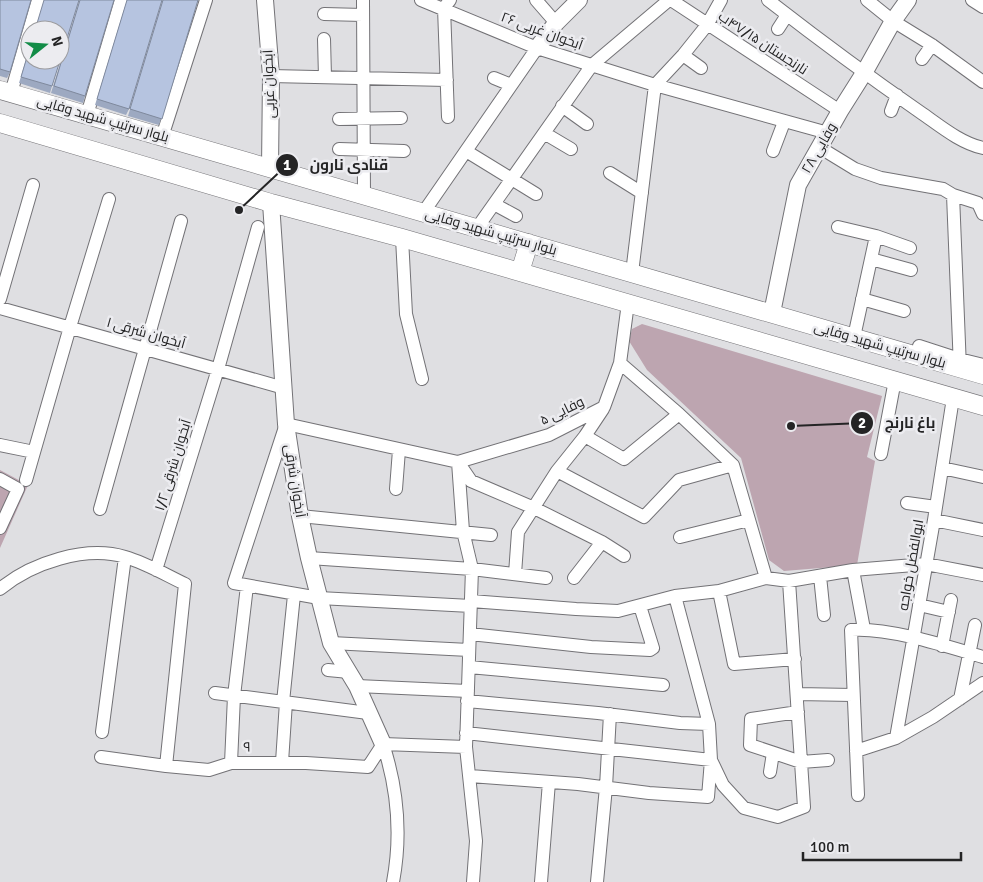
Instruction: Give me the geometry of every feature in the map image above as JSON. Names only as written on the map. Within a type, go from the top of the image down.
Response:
[{"type":"main road","name":"بلوار سرتیپ شهید وفایی","points":[[6,91],[854,337],[960,364],[983,375]]},
{"type":"main road","points":[[0,123],[271,203],[402,238],[983,406]]},
{"type":"main road","points":[[520,272],[529,243]]},
{"type":"street","points":[[6,91],[38,0]]},
{"type":"street","points":[[87,115],[120,0]]},
{"type":"street","points":[[162,137],[206,0]]},
{"type":"street","name":"آبخوان غربی","points":[[265,0],[271,76],[270,168]]},
{"type":"street","points":[[363,0],[364,195]]},
{"type":"street","name":"آبخوان غربی ۲۶","points":[[421,0],[447,4],[537,48],[784,122],[823,140],[855,169],[880,178],[943,189],[953,195],[978,203],[983,214]]},
{"type":"street","points":[[536,0],[556,23]]},
{"type":"street","points":[[424,213],[537,48],[556,23],[579,0]]},
{"type":"street","points":[[477,228],[592,65],[670,0]]},
{"type":"street","name":"نارنجستان ۴۷/۱۵ب","points":[[670,0],[840,111]]},
{"type":"street","points":[[632,273],[654,84],[683,55],[708,25],[721,0]]},
{"type":"street","points":[[768,0],[897,96],[959,138],[983,148]]},
{"type":"street","points":[[867,0],[893,22],[932,45],[983,82]]},
{"type":"street","name":"وفایی ۲۸","points":[[772,313],[798,185],[840,111],[908,0]]},
{"type":"street","points":[[972,0],[983,7]]},
{"type":"street","points":[[447,4],[448,117]]},
{"type":"street","points":[[324,14],[363,15]]},
{"type":"street","points":[[778,29],[787,15]]},
{"type":"street","points":[[324,39],[325,77]]},
{"type":"street","points":[[922,59],[932,45]]},
{"type":"street","points":[[683,55],[702,68]]},
{"type":"street","points":[[271,76],[447,80]]},
{"type":"street","points":[[494,78],[511,85]]},
{"type":"street","points":[[891,111],[897,96]]},
{"type":"street","points":[[562,106],[587,124]]},
{"type":"street","points":[[339,119],[401,118]]},
{"type":"street","points":[[773,151],[784,122]]},
{"type":"street","points":[[544,133],[571,149]]},
{"type":"street","points":[[338,149],[404,151]]},
{"type":"street","points":[[466,151],[536,194]]},
{"type":"street","points":[[610,173],[642,193]]},
{"type":"street","points":[[0,299],[33,186]]},
{"type":"street","points":[[953,195],[960,364]]},
{"type":"street","points":[[26,480],[109,199]]},
{"type":"street","name":"آبخوان شرقی","points":[[271,203],[286,424],[300,516],[331,643],[353,679],[383,744]]},
{"type":"street","points":[[494,204],[516,216]]},
{"type":"street","points":[[100,509],[181,221]]},
{"type":"street","name":"آبخوان شرقی ۱/۲","points":[[156,570],[218,369],[258,227]]},
{"type":"street","points":[[838,227],[876,236],[910,248]]},
{"type":"street","points":[[854,337],[876,236]]},
{"type":"street","points":[[402,238],[406,314],[422,379]]},
{"type":"street","points":[[871,259],[911,270]]},
{"type":"street","points":[[862,298],[904,311]]},
{"type":"street","name":"وفایی ۵","points":[[458,462],[549,435],[604,407],[620,363],[628,303]]},
{"type":"street","name":"آبخوان شرقی ۱","points":[[0,308],[284,388]]},
{"type":"street","points":[[919,346],[960,364],[983,365]]},
{"type":"street","points":[[620,363],[679,414],[733,466],[766,578]]},
{"type":"street","points":[[881,454],[895,380]]},
{"type":"street","name":"ابوالفضل خواجه","points":[[896,738],[953,398]]},
{"type":"street","points":[[515,574],[518,532],[557,471],[585,436],[604,407]]},
{"type":"street","points":[[585,436],[624,459],[679,414]]},
{"type":"street","points":[[624,556],[602,542],[534,508],[471,481],[458,462],[286,424],[234,583],[319,598],[618,610],[675,596],[719,591],[766,578],[789,581],[853,570],[926,564],[983,575]]},
{"type":"street","points":[[0,445],[34,452]]},
{"type":"street","points":[[396,489],[399,450]]},
{"type":"street","points":[[458,462],[463,532],[472,569],[466,746],[476,841],[473,882]]},
{"type":"street","points":[[557,471],[644,517],[679,480],[733,466]]},
{"type":"street","points":[[942,468],[983,477]]},
{"type":"street","points":[[0,479],[18,489],[0,528]]},
{"type":"street","points":[[907,503],[936,507]]},
{"type":"street","points":[[300,516],[491,535]]},
{"type":"street","points":[[680,537],[749,520]]},
{"type":"street","points":[[934,520],[983,530]]},
{"type":"street","points":[[574,578],[602,542]]},
{"type":"street","points":[[0,589],[12,579],[37,565],[78,555],[104,554],[125,557],[185,584],[166,766]]},
{"type":"street","points":[[102,732],[125,557]]},
{"type":"street","points":[[309,558],[472,569],[546,578]]},
{"type":"street","points":[[853,570],[864,629]]},
{"type":"street","points":[[820,576],[824,615]]},
{"type":"street","points":[[712,760],[723,785],[744,808],[778,817],[804,807],[789,581]]},
{"type":"street","points":[[231,763],[234,696],[248,586]]},
{"type":"street","points":[[719,591],[734,664],[795,659]]},
{"type":"street","points":[[282,762],[284,702],[294,595]]},
{"type":"street","points":[[470,776],[708,797],[712,760],[709,724],[675,596]]},
{"type":"street","points":[[919,605],[950,606],[942,646]]},
{"type":"street","points":[[470,634],[591,647],[650,650],[653,648],[640,606]]},
{"type":"street","points":[[960,699],[975,625]]},
{"type":"street","points":[[858,795],[851,630],[864,629],[914,638],[983,657]]},
{"type":"street","points":[[331,643],[469,650]]},
{"type":"street","points":[[468,667],[663,685]]},
{"type":"street","points":[[328,670],[353,679],[467,696],[680,723],[709,724]]},
{"type":"street","points":[[856,751],[896,738],[933,717],[983,683]]},
{"type":"street","points":[[215,693],[368,713]]},
{"type":"street","points":[[797,694],[853,695]]},
{"type":"street","points":[[798,712],[751,719],[750,746],[801,762],[828,760]]},
{"type":"street","points":[[597,882],[606,787],[610,714]]},
{"type":"street","points":[[466,733],[712,760]]},
{"type":"street","points":[[393,882],[398,842],[398,809],[392,770],[383,744],[466,746]]},
{"type":"street","name":"۹","points":[[101,757],[209,770],[231,763],[282,762],[368,767],[383,744]]},
{"type":"street","points":[[770,772],[774,753]]},
{"type":"street","points":[[541,882],[549,782]]},
{"type":"shaded area","points":[[642,324],[882,396],[867,457],[875,461],[857,565],[784,571],[769,560],[741,458],[647,370],[629,341],[632,329]]},
{"type":"shaded area","points":[[0,470],[28,485],[0,548]]},
{"type":"building","points":[[0,0],[31,0],[25,20],[20,20],[20,38],[10,72],[0,69]]},
{"type":"building","points":[[44,0],[79,0],[70,29],[70,20],[38,20]]},
{"type":"building","points":[[80,0],[114,0],[85,96],[54,86],[59,70],[70,70],[70,33]]},
{"type":"building","points":[[127,0],[162,0],[129,109],[97,99]]},
{"type":"building","points":[[163,0],[198,0],[162,119],[130,109]]},
{"type":"building","points":[[23,70],[57,70],[52,86],[21,77]]},
{"type":"place","name":"قنادی نارون","points":[[239,210]]},
{"type":"place","name":"باغ نارنج","points":[[791,426]]}]
